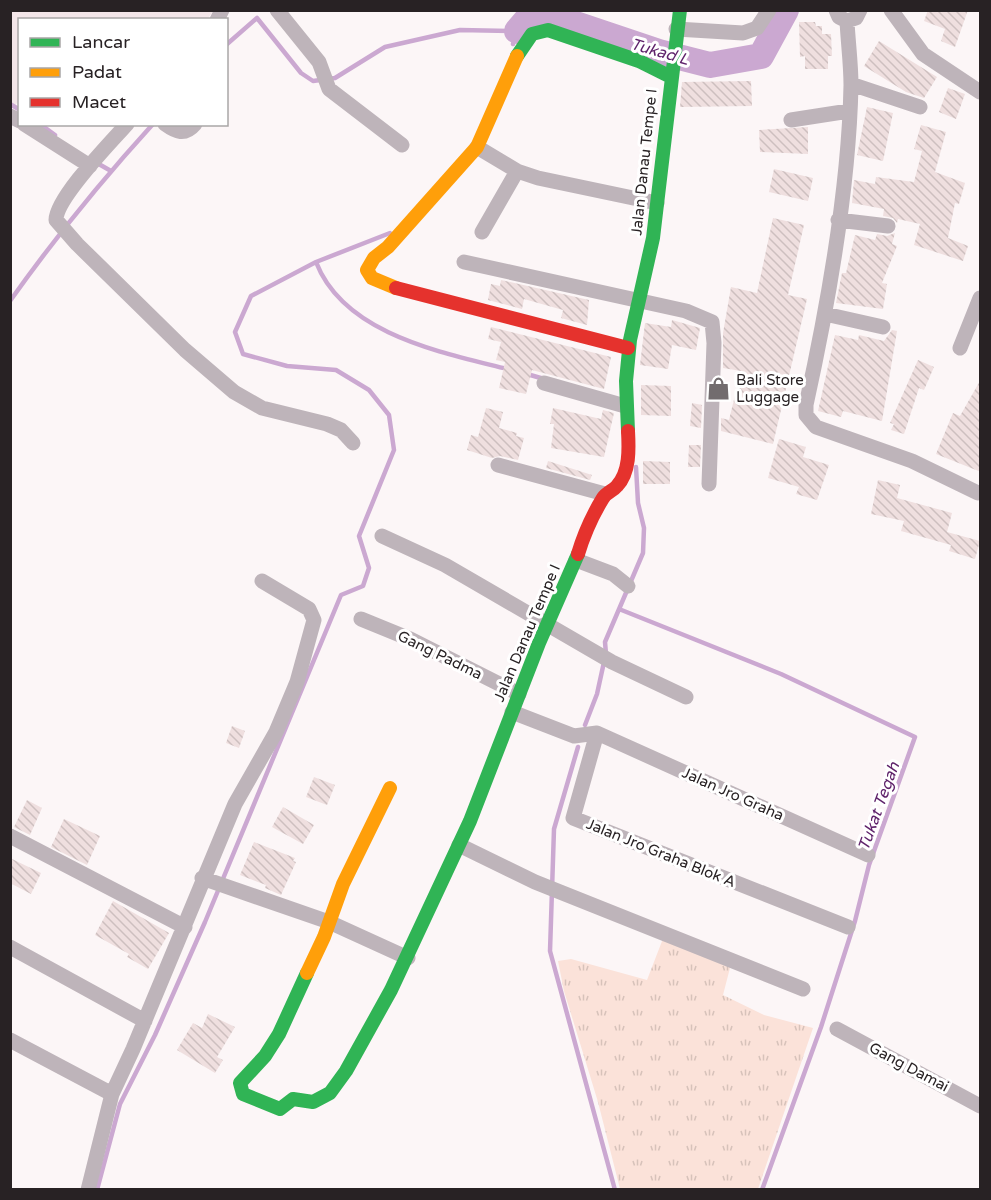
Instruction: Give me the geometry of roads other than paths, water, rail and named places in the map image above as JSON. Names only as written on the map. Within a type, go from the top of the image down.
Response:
[{"type":"street","points":[[277,10],[319,62],[329,89],[402,145]]},
{"type":"street","name":"Jalan Danau Tempe I","points":[[329,922],[271,1048],[244,1076],[240,1090],[243,1094],[280,1109],[293,1099],[314,1102],[330,1093],[346,1071],[408,958],[482,793],[547,624],[576,560],[586,529],[605,494],[623,482],[626,473],[625,406],[628,348],[646,271],[657,203],[669,74],[680,10]]},
{"type":"street","points":[[675,37],[743,33],[757,28],[769,10]]},
{"type":"street","points":[[860,10],[856,18],[841,16],[851,84],[849,111],[838,220],[825,314],[806,405],[810,421],[829,432],[912,461],[978,493]]},
{"type":"street","points":[[891,10],[923,54],[981,92]]},
{"type":"street","points":[[628,348],[466,308],[389,286],[369,275],[367,270],[370,263],[388,247],[477,147],[522,48],[529,35],[536,30],[548,30],[639,61],[669,74]]},
{"type":"street","points":[[851,84],[920,107]]},
{"type":"street","points":[[791,120],[849,111]]},
{"type":"street","points":[[28,126],[94,161]]},
{"type":"street","points":[[125,126],[94,161],[58,208],[56,220],[77,244],[185,350],[234,392],[262,408],[327,424],[340,430],[353,442]]},
{"type":"street","points":[[169,126],[181,132],[188,131],[193,126]]},
{"type":"street","points":[[477,147],[517,171],[572,187],[657,203]]},
{"type":"street","points":[[482,232],[517,171]]},
{"type":"street","points":[[838,220],[888,226]]},
{"type":"street","points":[[464,262],[686,311],[712,322],[714,344],[709,484]]},
{"type":"street","points":[[960,348],[981,298]]},
{"type":"street","points":[[825,314],[883,327]]},
{"type":"street","points":[[544,383],[625,406]]},
{"type":"street","points":[[498,465],[605,494]]},
{"type":"street","points":[[382,536],[445,565],[591,651],[686,697]]},
{"type":"street","points":[[576,560],[613,574],[628,586]]},
{"type":"street","points":[[88,1190],[112,1094],[206,879],[235,804],[276,732],[297,682],[314,620],[309,609],[262,581]]},
{"type":"street","name":"Gang Padma","points":[[361,619],[410,639],[519,694]]},
{"type":"street","points":[[512,712],[574,736],[597,733]]},
{"type":"street","name":"Jalan Jro Graha","points":[[597,733],[868,855]]},
{"type":"street","name":"Jalan Jro Graha Blok A","points":[[597,733],[573,818],[848,927]]},
{"type":"street","points":[[329,922],[343,884],[390,788]]},
{"type":"street","points":[[10,836],[185,927]]},
{"type":"street","points":[[459,845],[535,882],[803,989]]},
{"type":"street","points":[[206,879],[329,922],[408,958]]},
{"type":"street","points":[[10,947],[145,1021]]},
{"type":"street","name":"Gang Damai","points":[[837,1029],[981,1106]]},
{"type":"street","points":[[10,1040],[112,1094]]},
{"type":"waterway","name":"Tukad L","points":[[517,31],[529,17],[543,13],[659,52],[710,65],[761,56],[786,10]]},
{"type":"waterway","points":[[228,43],[257,18],[301,73],[313,81],[335,78],[385,47],[460,30],[517,31],[513,44]]},
{"type":"waterway","points":[[10,104],[18,109]]},
{"type":"waterway","points":[[43,126],[55,135]]},
{"type":"waterway","points":[[10,301],[79,210],[151,126]]},
{"type":"waterway","points":[[97,163],[111,171]]},
{"type":"waterway","points":[[97,1190],[120,1104],[155,1035],[205,922],[341,595],[363,586],[369,568],[359,536],[394,450],[389,415],[369,390],[336,370],[287,366],[243,354],[235,332],[251,296],[316,262],[390,233]]},
{"type":"waterway","points":[[316,262],[329,287],[348,307],[371,323],[425,347],[507,369]]},
{"type":"waterway","points":[[527,374],[544,379]]},
{"type":"waterway","points":[[606,654],[605,642],[643,553],[644,528],[638,503],[636,467]]},
{"type":"waterway","name":"Tukat Tegah","points":[[619,609],[781,674],[915,737],[869,865],[855,921],[821,1027],[762,1190]]},
{"type":"waterway","points":[[585,725],[597,694],[604,662]]},
{"type":"waterway","points":[[578,747],[554,829],[550,951],[615,1190]]},
{"type":"place","name":"Bali Store Luggage","points":[[718,389]]}]
